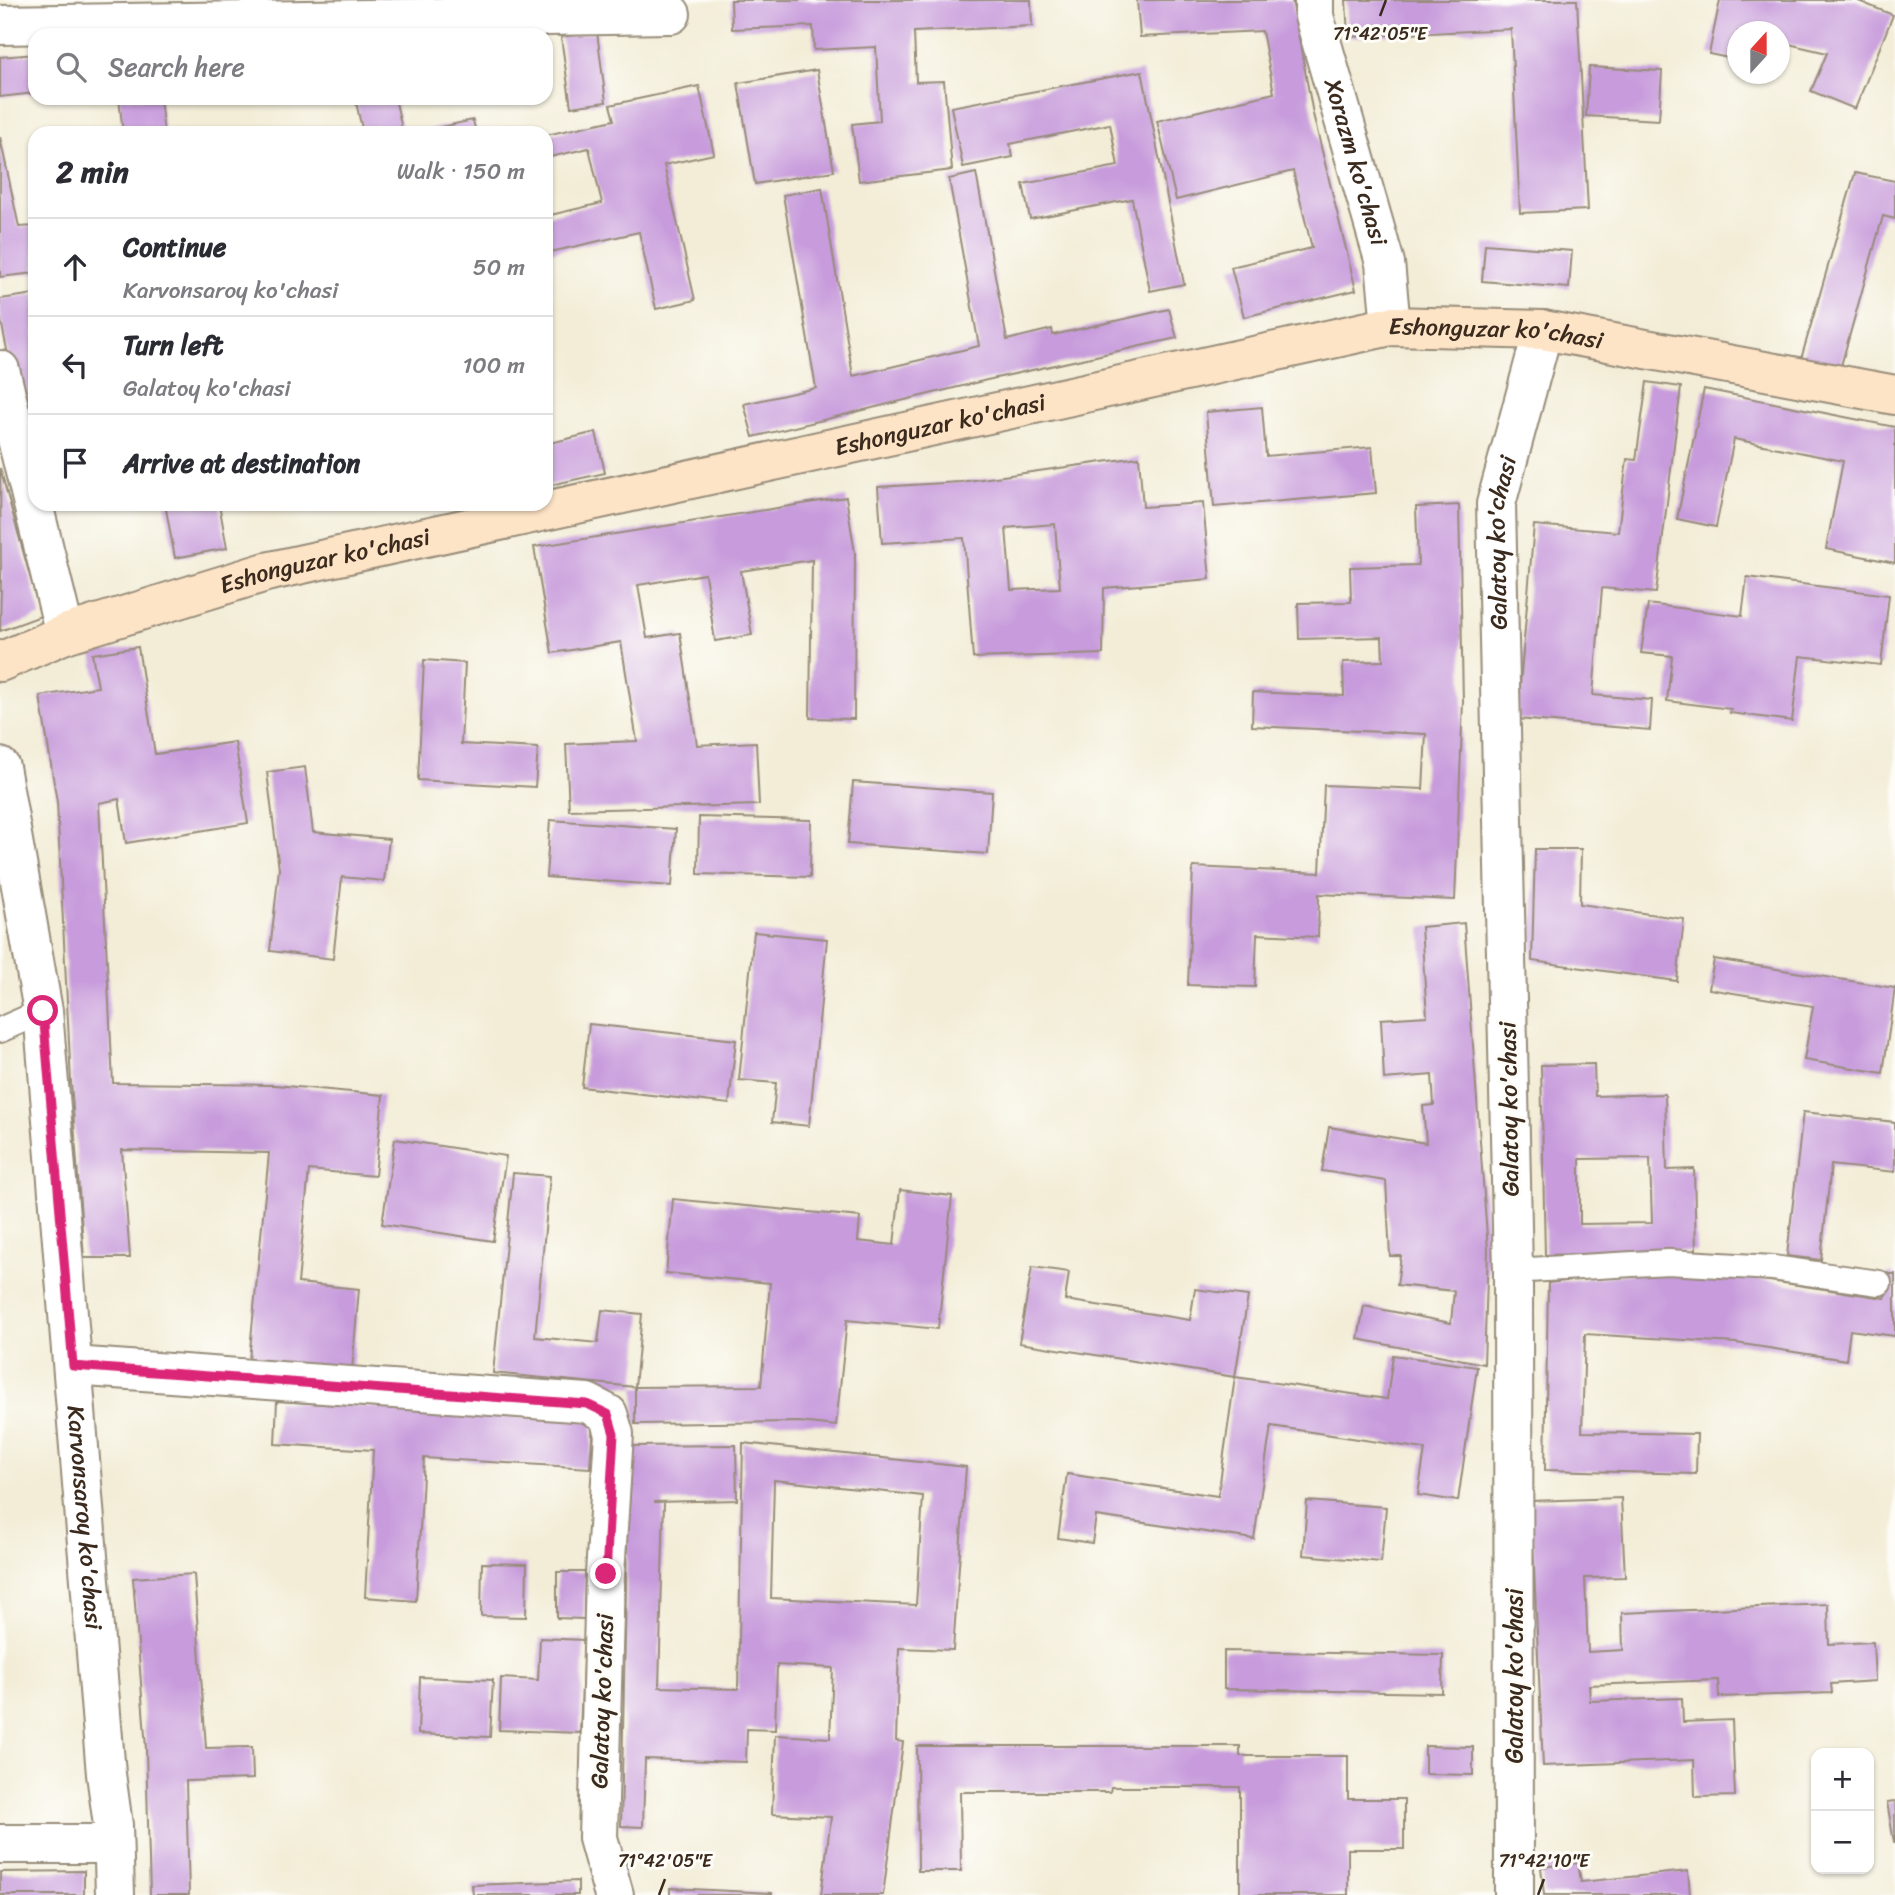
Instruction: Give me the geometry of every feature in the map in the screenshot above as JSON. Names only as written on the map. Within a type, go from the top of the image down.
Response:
[{"type":"street","name":"Xorazm ko'chasi","points":[[1314,0],[1314,16],[1385,263],[1391,326]]},
{"type":"street","points":[[0,25],[671,14]]},
{"type":"street","name":"Eshonguzar ko'chasi","points":[[553,509],[1391,326],[1543,330],[1895,395]]},
{"type":"street","name":"Galatoy ko'chasi","points":[[1514,1895],[1513,1271],[1496,504],[1543,330]]},
{"type":"street","points":[[0,370],[28,484]]},
{"type":"street","points":[[35,511],[65,635]]},
{"type":"street","name":"Eshonguzar ko'chasi","points":[[0,662],[65,635],[266,572],[545,511]]},
{"type":"street","name":"Karvonsaroy ko'chasi","points":[[0,767],[43,1011],[113,1844],[115,1895]]},
{"type":"street","name":"Galatoy ko'chasi","points":[[73,1366],[587,1404],[608,1414],[614,1434],[606,1574],[598,1838],[614,1895]]},
{"type":"street","points":[[0,1843],[113,1844]]},
{"type":"lane","points":[[0,1030],[43,1011]]},
{"type":"lane","points":[[1513,1271],[1668,1262],[1773,1268],[1879,1283]]},
{"type":"building","points":[[731,0],[1031,0],[1032,26],[914,32],[916,82],[944,81],[952,170],[859,181],[852,124],[880,121],[876,47],[814,50],[813,26],[732,29]]},
{"type":"building","points":[[1137,0],[1292,0],[1313,114],[1356,290],[1244,317],[1231,267],[1312,248],[1293,171],[1176,200],[1157,121],[1274,93],[1262,31],[1140,37]]},
{"type":"building","points":[[1346,0],[1577,0],[1588,210],[1520,213],[1511,29],[1348,37]]},
{"type":"building","points":[[1720,0],[1856,0],[1893,15],[1855,109],[1811,91],[1827,53],[1790,44],[1790,21],[1727,21],[1727,58],[1709,54]]},
{"type":"building","points":[[597,32],[606,102],[571,107],[561,37]]},
{"type":"building","points":[[28,55],[28,94],[0,97],[0,57]]},
{"type":"building","points":[[1589,67],[1662,71],[1659,120],[1586,116]]},
{"type":"building","points":[[817,70],[834,171],[755,184],[738,83]]},
{"type":"building","points":[[1142,71],[1184,284],[1150,291],[1132,199],[1030,219],[1023,184],[1118,166],[1110,124],[1010,144],[1013,157],[963,167],[951,107]]},
{"type":"building","points":[[699,86],[714,154],[664,165],[695,300],[656,309],[639,232],[553,251],[553,214],[602,203],[589,148],[553,156],[553,133],[614,120],[610,105]]},
{"type":"building","points":[[120,105],[161,105],[163,126],[122,126]]},
{"type":"building","points":[[357,105],[397,105],[401,126],[361,126]]},
{"type":"building","points":[[473,120],[474,126],[446,126]]},
{"type":"building","points":[[0,137],[19,227],[28,226],[28,274],[0,277]]},
{"type":"building","points":[[976,173],[1007,340],[1052,329],[1053,335],[1169,309],[1177,338],[987,380],[753,437],[744,404],[816,388],[783,195],[822,188],[853,376],[979,346],[949,179]]},
{"type":"building","points":[[1855,173],[1895,181],[1895,219],[1883,216],[1837,380],[1797,373]]},
{"type":"building","points":[[1485,244],[1572,251],[1569,288],[1482,281]]},
{"type":"building","points":[[28,295],[28,451],[0,316],[0,299]]},
{"type":"building","points":[[1647,382],[1681,387],[1656,593],[1602,588],[1593,695],[1652,700],[1650,730],[1517,719],[1534,525],[1618,532],[1627,459],[1636,460]]},
{"type":"building","points":[[1704,389],[1895,427],[1895,563],[1826,549],[1843,461],[1734,439],[1716,527],[1677,519]]},
{"type":"building","points":[[1262,407],[1266,456],[1372,447],[1376,493],[1214,507],[1206,412]]},
{"type":"building","points":[[596,432],[605,473],[553,484],[553,442]]},
{"type":"building","points":[[1139,457],[1143,507],[1203,503],[1210,579],[1104,588],[1103,654],[973,658],[964,538],[882,543],[878,487],[960,482]],"holes":[[[1055,524],[1060,588],[1011,590],[1006,528]]]},
{"type":"building","points":[[0,468],[41,616],[0,631],[1,581]]},
{"type":"building","points":[[846,497],[855,553],[854,719],[810,718],[812,560],[741,571],[752,635],[715,641],[705,574],[638,585],[647,638],[680,633],[697,745],[756,742],[759,805],[569,810],[566,744],[637,741],[621,642],[552,653],[534,547]]},
{"type":"building","points":[[1459,505],[1463,701],[1455,900],[1319,894],[1318,937],[1257,934],[1255,987],[1188,985],[1193,867],[1320,873],[1324,785],[1423,789],[1426,734],[1252,726],[1253,692],[1344,696],[1343,662],[1383,661],[1382,637],[1299,639],[1298,603],[1351,602],[1350,567],[1418,565],[1416,507]]},
{"type":"building","points":[[166,511],[220,511],[227,548],[175,558]]},
{"type":"building","points":[[1747,577],[1889,595],[1881,665],[1800,656],[1792,721],[1730,713],[1731,709],[1667,701],[1672,656],[1641,653],[1648,604],[1742,616]]},
{"type":"building","points":[[138,647],[155,754],[235,742],[248,823],[126,843],[119,799],[99,803],[113,1083],[275,1085],[383,1095],[375,1176],[309,1170],[298,1283],[359,1289],[352,1370],[249,1360],[269,1153],[122,1150],[130,1258],[84,1258],[71,1082],[57,802],[40,696],[98,687],[92,654]]},
{"type":"building","points":[[424,660],[465,663],[461,744],[538,748],[535,787],[418,780]]},
{"type":"building","points":[[305,767],[313,832],[389,839],[384,881],[342,877],[333,959],[270,951],[279,869],[267,772]]},
{"type":"building","points":[[853,782],[992,792],[988,854],[848,844]]},
{"type":"building","points":[[699,817],[811,820],[810,877],[698,874]]},
{"type":"building","points":[[550,820],[676,829],[672,886],[546,877]]},
{"type":"building","points":[[1535,849],[1581,849],[1580,904],[1684,919],[1677,981],[1532,961]]},
{"type":"building","points":[[1464,923],[1488,1250],[1484,1364],[1358,1339],[1364,1306],[1451,1323],[1454,1291],[1397,1285],[1401,1256],[1390,1256],[1386,1181],[1322,1171],[1329,1127],[1426,1143],[1423,1106],[1434,1105],[1432,1075],[1384,1079],[1381,1019],[1427,1016],[1421,927]]},
{"type":"building","points":[[754,932],[827,939],[809,1126],[772,1122],[776,1083],[739,1080]]},
{"type":"building","points":[[1714,959],[1895,988],[1883,1073],[1804,1060],[1813,1006],[1709,989]]},
{"type":"building","points":[[589,1024],[736,1040],[729,1104],[582,1087]]},
{"type":"building","points":[[1594,1064],[1595,1096],[1665,1094],[1667,1170],[1694,1169],[1696,1251],[1545,1255],[1541,1065]],"holes":[[[1650,1158],[1652,1223],[1580,1224],[1580,1159]]]},
{"type":"building","points":[[1803,1112],[1895,1122],[1895,1172],[1831,1165],[1821,1260],[1787,1256]]},
{"type":"building","points":[[395,1139],[506,1156],[493,1241],[382,1224]]},
{"type":"building","points":[[513,1173],[550,1176],[535,1337],[598,1343],[602,1310],[642,1314],[635,1387],[493,1373]]},
{"type":"building","points":[[900,1190],[952,1196],[938,1329],[847,1320],[836,1426],[799,1422],[635,1424],[635,1387],[761,1386],[770,1283],[666,1273],[673,1199],[860,1217],[858,1241],[894,1245]]},
{"type":"building","points":[[1032,1267],[1069,1272],[1065,1300],[1190,1320],[1195,1289],[1248,1296],[1235,1377],[1019,1343]]},
{"type":"building","points":[[1653,1271],[1742,1277],[1885,1298],[1888,1274],[1895,1274],[1895,1336],[1850,1330],[1846,1360],[1736,1343],[1585,1334],[1582,1432],[1697,1434],[1696,1474],[1545,1470],[1548,1283]]},
{"type":"building","points":[[1393,1355],[1477,1367],[1458,1501],[1418,1495],[1425,1449],[1271,1426],[1254,1539],[1096,1516],[1092,1543],[1058,1538],[1067,1474],[1218,1496],[1235,1377],[1387,1399]]},
{"type":"building","points":[[277,1401],[593,1421],[590,1468],[424,1458],[416,1601],[365,1597],[373,1450],[275,1444]]},
{"type":"building","points":[[743,1443],[966,1467],[953,1650],[899,1648],[896,1741],[903,1742],[883,1895],[821,1895],[831,1817],[772,1814],[775,1735],[830,1738],[833,1668],[777,1665],[775,1730],[747,1729],[746,1762],[645,1759],[643,1827],[621,1826],[629,1446],[736,1445],[737,1500],[654,1502],[664,1502],[659,1687],[738,1689]],"holes":[[[774,1480],[923,1496],[916,1605],[771,1598]]]},
{"type":"building","points":[[1621,1498],[1625,1577],[1585,1578],[1588,1652],[1623,1650],[1622,1613],[1828,1604],[1829,1644],[1873,1642],[1875,1681],[1831,1684],[1832,1693],[1719,1697],[1718,1680],[1589,1685],[1590,1701],[1682,1698],[1683,1722],[1732,1720],[1735,1796],[1695,1797],[1694,1760],[1543,1766],[1531,1501]]},
{"type":"building","points":[[1307,1501],[1386,1507],[1381,1562],[1303,1555]]},
{"type":"building","points":[[482,1563],[527,1564],[526,1617],[481,1616]]},
{"type":"building","points":[[557,1572],[585,1572],[584,1619],[557,1618]]},
{"type":"building","points":[[194,1574],[206,1748],[252,1747],[253,1779],[186,1781],[189,1895],[150,1895],[146,1749],[133,1578]]},
{"type":"building","points":[[540,1638],[584,1640],[580,1733],[499,1730],[501,1678],[538,1680]]},
{"type":"building","points":[[1224,1651],[1443,1655],[1442,1693],[1224,1689]]},
{"type":"building","points":[[420,1677],[493,1680],[490,1737],[418,1734]]},
{"type":"building","points":[[917,1746],[1240,1746],[1240,1756],[1348,1756],[1348,1799],[1404,1799],[1404,1849],[1348,1849],[1348,1895],[1240,1895],[1240,1787],[1111,1787],[1110,1792],[960,1792],[961,1871],[918,1871]]},
{"type":"building","points":[[1425,1746],[1473,1747],[1473,1775],[1425,1774]]},
{"type":"building","points":[[1895,1801],[1895,1842],[1894,1842],[1887,1802]]},
{"type":"building","points":[[1578,1863],[1581,1882],[1688,1871],[1690,1895],[1544,1895],[1541,1867]]},
{"type":"building","points":[[84,1871],[84,1895],[0,1895],[0,1872]]},
{"type":"building","points":[[578,1881],[578,1895],[473,1895],[472,1885]]},
{"type":"building","points":[[670,1888],[772,1893],[772,1895],[670,1895]]},
{"type":"route","points":[[43,1011],[73,1366],[587,1404],[608,1414],[614,1434],[606,1574]]}]
